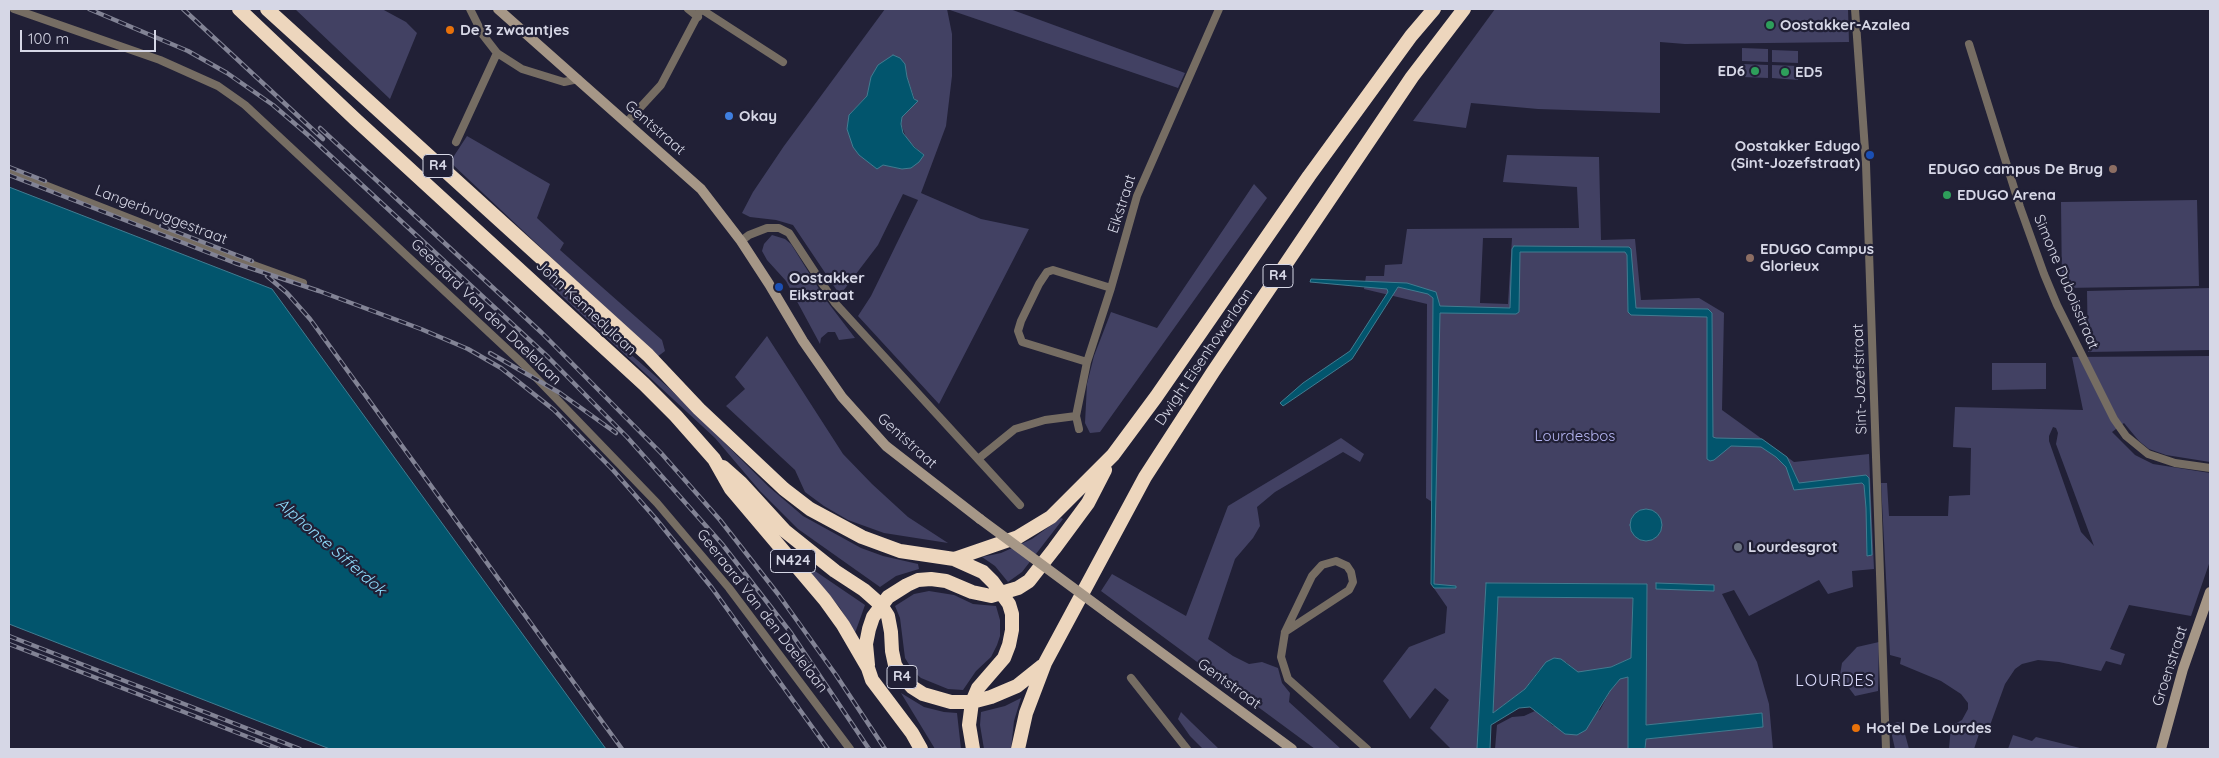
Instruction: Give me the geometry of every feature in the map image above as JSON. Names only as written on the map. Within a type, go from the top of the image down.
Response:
[{"type":"highway","name":"John Kennedylaan","points":[[239,9],[355,119],[644,384],[714,459],[731,489],[825,600],[868,668],[880,692],[912,733],[921,749]]},
{"type":"highway","name":"John Kennedylaan","points":[[267,9],[648,355],[720,430],[784,489],[810,509],[862,537],[900,551],[954,558],[983,572],[1003,594],[1012,614],[1012,630],[1004,658],[978,688],[972,702],[969,725],[973,749]]},
{"type":"highway","name":"Dwight Eisenhowerlaan","points":[[1113,455],[1161,390],[1309,176],[1411,36],[1434,9]]},
{"type":"highway","name":"Dwight Eisenhowerlaan","points":[[1018,749],[1026,712],[1045,663],[1145,477],[1213,372],[1412,77],[1464,9]]},
{"type":"highway","name":"John Kennedylaan","points":[[868,668],[866,644],[869,629],[881,605],[896,591],[918,580],[946,581],[982,595],[1003,594],[1029,581],[1088,503],[1113,455]]},
{"type":"highway","name":"John Kennedylaan","points":[[954,558],[1018,537],[1051,517],[1113,455]]},
{"type":"highway","name":"Dwight Eisenhowerlaan","points":[[714,459],[741,483],[785,531],[835,571],[864,590],[881,605],[888,616],[892,652],[896,665],[907,682],[923,694],[950,702],[972,702],[991,697],[1016,686],[1045,663]]},
{"type":"street","name":"Geeraard Van den Daelelaan","points":[[14,9],[160,60],[218,86],[245,105],[523,364],[657,504],[729,588],[850,749]]},
{"type":"street","points":[[470,9],[483,35],[497,53],[522,69],[550,79],[564,82],[578,79]]},
{"type":"street","name":"Gentstraat","points":[[498,9],[701,189],[741,241],[770,284],[803,341],[842,397],[886,446],[980,519],[1292,749]]},
{"type":"street","points":[[688,9],[700,11],[783,62]]},
{"type":"street","name":"Eikstraat","points":[[1079,429],[1076,416],[1087,362],[1111,288],[1137,196],[1218,9]]},
{"type":"street","name":"Sint-Jozefstraat","points":[[1855,9],[1866,164],[1886,749]]},
{"type":"street","points":[[626,123],[660,85],[700,11]]},
{"type":"street","name":"Simone Duboisstraat","points":[[1969,44],[2020,207],[2044,274],[2061,313],[2114,419],[2126,436],[2148,454],[2175,463],[2210,468]]},
{"type":"street","points":[[456,142],[497,53]]},
{"type":"street","name":"Langerbruggestraat","points":[[9,171],[190,242],[303,283]]},
{"type":"street","points":[[741,241],[749,235],[767,228],[779,228],[788,233],[835,303],[1020,505]]},
{"type":"street","points":[[1087,362],[1022,342],[1018,331],[1021,321],[1047,272],[1053,270],[1111,288]]},
{"type":"street","points":[[978,459],[1015,429],[1045,420],[1076,416]]},
{"type":"street","points":[[1285,632],[1349,590],[1353,582],[1351,572],[1347,566],[1336,561],[1322,565],[1312,576],[1285,632],[1281,657],[1288,679],[1367,749]]},
{"type":"street","name":"Groenstraat","points":[[2161,749],[2182,669],[2210,592]]},
{"type":"street","points":[[1132,678],[1186,749]]},
{"type":"green space","points":[[295,9],[382,9],[406,22],[417,33],[390,99]]},
{"type":"green space","points":[[885,9],[947,9],[952,34],[952,76],[946,126],[921,193],[981,219],[1029,229],[939,404],[858,316],[871,296],[918,200],[903,194],[878,245],[840,295],[793,225],[776,220],[750,217],[742,213],[753,192],[784,146]],"holes":[[[905,64],[907,77],[915,100],[902,117],[901,124],[907,140],[924,155],[902,169],[883,165],[849,115],[867,96],[871,82]]]},
{"type":"green space","points":[[947,9],[1010,9],[1185,73],[1178,88]]},
{"type":"green space","points":[[1495,9],[1848,9],[1849,42],[1685,44],[1660,42],[1660,113],[1538,109],[1471,103],[1466,128],[1413,121]]},
{"type":"green space","points":[[1742,48],[1768,49],[1768,62],[1742,61]]},
{"type":"green space","points":[[1772,50],[1798,51],[1798,63],[1772,62]]},
{"type":"green space","name":"ED6","points":[[1742,64],[1768,65],[1768,78],[1742,77]]},
{"type":"green space","name":"ED5","points":[[1772,65],[1798,66],[1798,80],[1772,78]]},
{"type":"green space","points":[[467,136],[550,184],[537,218],[564,243],[560,250],[662,340],[665,351],[657,357],[450,162]]},
{"type":"green space","name":"Lourdesbos","points":[[1507,155],[1599,157],[1601,240],[1635,239],[1641,300],[1699,298],[1724,313],[1722,410],[1794,462],[1869,454],[1874,569],[1852,571],[1853,587],[1828,594],[1819,580],[1749,616],[1734,590],[1722,594],[1757,662],[1769,704],[1773,749],[1646,749],[1646,739],[1763,727],[1762,713],[1646,725],[1647,584],[1486,583],[1477,749],[1451,749],[1430,728],[1449,700],[1435,688],[1410,719],[1383,681],[1409,647],[1445,633],[1447,607],[1431,584],[1432,502],[1426,498],[1427,304],[1364,289],[1366,276],[1384,276],[1385,265],[1402,264],[1407,229],[1579,228],[1577,187],[1503,182]],"holes":[[[1483,238],[1512,238],[1508,304],[1480,303]]]},
{"type":"green space","points":[[1254,184],[1267,198],[1100,432],[1090,433],[1085,423],[1087,384],[1094,356],[1111,312],[1157,328]]},
{"type":"green space","points":[[2197,200],[2199,286],[2062,288],[2061,202]]},
{"type":"green space","points":[[772,235],[785,239],[791,244],[826,300],[855,338],[839,340],[835,332],[828,332],[821,338],[820,344],[786,281],[767,260],[762,251],[764,244]]},
{"type":"green space","points":[[553,280],[589,311],[619,344],[669,388],[769,487],[803,516],[861,548],[883,556],[918,564],[919,569],[896,576],[880,587],[798,529],[760,491],[715,438],[550,285]]},
{"type":"green space","points":[[2210,288],[2210,350],[2088,352],[2087,291]]},
{"type":"green space","points":[[767,336],[843,454],[908,517],[948,543],[884,533],[848,520],[824,506],[805,492],[795,470],[726,406],[745,389],[735,377]]},
{"type":"green space","points":[[2210,356],[2210,462],[2166,455],[2149,449],[2139,441],[2124,423],[2112,432],[2135,455],[2153,464],[2210,473],[2210,561],[2191,616],[2129,605],[2110,649],[2125,654],[2121,665],[2106,661],[2101,671],[2059,662],[2038,660],[2022,664],[2015,669],[2005,684],[1989,728],[1982,725],[1974,749],[1949,749],[1951,726],[1962,720],[1968,709],[1968,703],[1961,694],[1941,681],[1900,664],[1901,658],[1890,655],[1881,483],[1887,483],[1889,516],[1948,516],[1949,496],[1970,495],[1971,448],[1953,447],[1955,407],[2083,410],[2072,357]],"holes":[[[2053,427],[2056,428],[2058,433],[2056,444],[2094,546],[2081,532],[2049,441]]]},
{"type":"green space","points":[[1992,363],[2046,363],[2046,389],[1992,390]]},
{"type":"green space","points":[[1341,438],[1364,454],[1360,462],[1343,452],[1275,492],[1257,507],[1260,526],[1253,538],[1235,559],[1208,639],[1249,664],[1262,662],[1278,668],[1282,683],[1290,693],[1289,702],[1341,749],[1315,749],[1101,591],[1112,574],[1186,616],[1228,506]]},
{"type":"green space","points":[[1061,518],[1063,519],[1022,572],[1008,582],[995,566],[982,557],[1001,553],[1032,539]]},
{"type":"green space","points":[[801,559],[815,571],[865,605],[855,633],[840,608]]},
{"type":"green space","points":[[929,591],[954,595],[973,604],[996,606],[1000,620],[1000,636],[997,645],[991,657],[976,671],[963,690],[948,689],[921,678],[913,671],[905,658],[900,618],[895,606],[914,594]]},
{"type":"green space","points":[[1497,597],[1633,598],[1631,658],[1611,667],[1585,672],[1577,672],[1566,662],[1539,670],[1525,689],[1493,713]]},
{"type":"green space","points":[[1879,642],[1878,691],[1855,696],[1840,675],[1842,663],[1857,647]]},
{"type":"green space","points":[[1629,676],[1628,749],[1495,749],[1497,725],[1512,717],[1524,716],[1537,710],[1553,726],[1600,710],[1610,691],[1620,679]]},
{"type":"green space","points":[[901,693],[924,707],[957,713],[961,749],[935,749]]},
{"type":"green space","points":[[1021,698],[1014,721],[1011,749],[984,749],[980,725],[981,712],[1005,706]]},
{"type":"green space","points":[[1181,712],[1219,749],[1203,749],[1190,736],[1178,719]]},
{"type":"green space","points":[[1897,722],[1902,723],[1909,749],[1895,749],[1891,731],[1893,724]]},
{"type":"green space","points":[[2013,735],[2032,741],[2036,737],[2084,749],[2008,749]]},
{"type":"water","points":[[893,55],[900,58],[905,64],[914,99],[918,101],[902,117],[903,133],[914,147],[924,155],[911,168],[902,169],[883,165],[877,169],[859,155],[853,147],[847,129],[849,115],[867,96],[871,77],[878,65]]},
{"type":"water","name":"Alphonse Sifferdok","points":[[9,187],[272,289],[606,749],[330,749],[9,624]]},
{"type":"water","points":[[1514,246],[1629,247],[1631,249],[1636,308],[1708,309],[1712,313],[1713,437],[1762,439],[1787,457],[1799,483],[1866,475],[1869,478],[1872,555],[1867,556],[1866,508],[1864,485],[1862,483],[1794,490],[1786,467],[1776,457],[1761,447],[1731,446],[1714,460],[1710,461],[1707,459],[1707,317],[1631,315],[1628,312],[1627,255],[1625,252],[1520,252],[1519,312],[1516,314],[1440,313],[1434,584],[1456,586],[1456,588],[1434,588],[1431,584],[1433,298],[1428,294],[1398,287],[1352,359],[1283,406],[1280,403],[1303,383],[1350,351],[1388,292],[1387,289],[1310,282],[1311,279],[1407,283],[1436,292],[1440,306],[1510,308],[1512,249]]},
{"type":"water","points":[[1646,509],[1652,510],[1657,514],[1661,519],[1661,531],[1657,536],[1652,540],[1646,541],[1640,540],[1635,536],[1631,531],[1630,525],[1631,519],[1635,514],[1640,510]]},
{"type":"water","points":[[1486,583],[1647,584],[1646,725],[1762,713],[1763,727],[1646,739],[1645,749],[1628,749],[1628,677],[1620,679],[1610,691],[1586,730],[1577,735],[1565,734],[1530,707],[1519,708],[1491,725],[1490,749],[1477,749]],"holes":[[[1498,597],[1633,598],[1631,658],[1611,667],[1578,672],[1561,659],[1554,658],[1546,662],[1525,689],[1493,713]]]},
{"type":"water","points":[[1656,583],[1714,585],[1714,591],[1656,589]]},
{"type":"railway","points":[[89,9],[188,51],[227,73],[273,105],[308,135],[548,357],[627,437],[722,544],[791,633],[869,749]]},
{"type":"railway","points":[[183,9],[323,139]]},
{"type":"railway","points":[[320,128],[542,333],[661,453],[720,520],[778,594],[836,675],[885,749]]},
{"type":"railway","points":[[9,167],[45,181]]},
{"type":"railway","points":[[9,175],[235,263],[319,291],[421,329],[468,349],[501,368],[554,410],[613,470],[656,519],[712,588],[828,749]]},
{"type":"railway","points":[[161,226],[252,261]]},
{"type":"railway","points":[[267,276],[287,293],[310,319],[622,749]]},
{"type":"railway","points":[[490,353],[560,393],[616,433]]},
{"type":"railway","points":[[9,636],[300,749]]},
{"type":"railway","points":[[9,644],[279,749]]},
{"type":"place","name":"Oostakker-Azalea","points":[[1770,25]]},
{"type":"place","name":"De 3 zwaantjes","points":[[450,30]]},
{"type":"place","name":"ED6","points":[[1755,71]]},
{"type":"place","name":"ED5","points":[[1785,72]]},
{"type":"place","name":"Okay","points":[[729,116]]},
{"type":"place","name":"Oostakker Edugo (Sint-Jozefstraat)","points":[[1870,155]]},
{"type":"place","name":"EDUGO campus De Brug","points":[[2113,169]]},
{"type":"place","name":"EDUGO Arena","points":[[1947,195]]},
{"type":"place","name":"EDUGO Campus Glorieux","points":[[1750,258]]},
{"type":"place","name":"Oostakker Eikstraat","points":[[779,287]]},
{"type":"place","name":"Lourdesgrot","points":[[1738,547]]},
{"type":"place","name":"Hotel De Lourdes","points":[[1856,728]]},
{"type":"district","name":"LOURDES","points":[[1835,681]]}]
